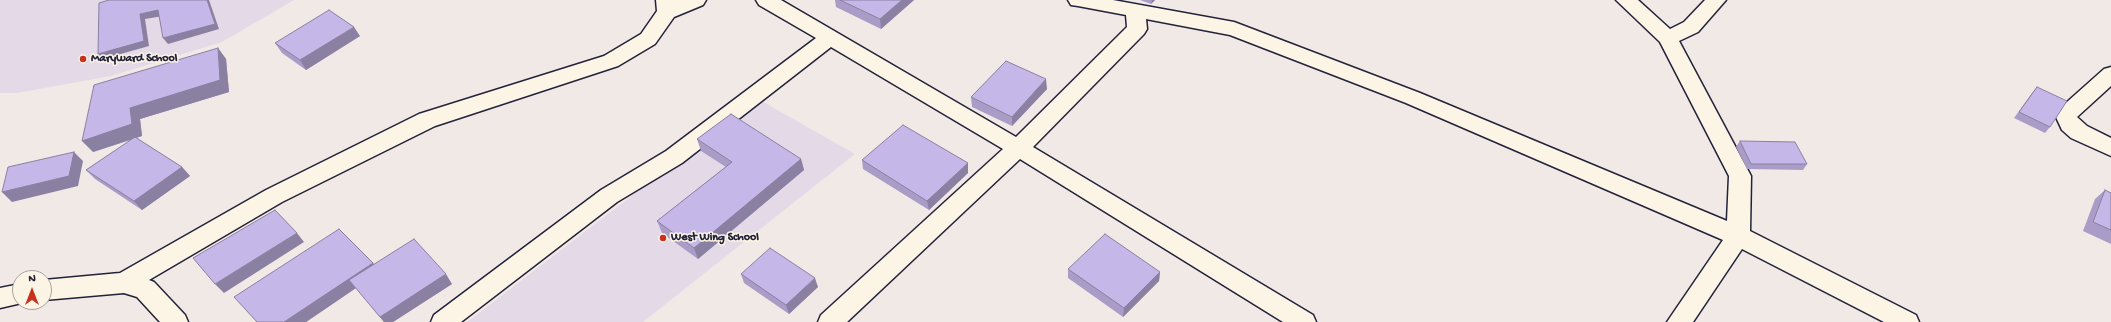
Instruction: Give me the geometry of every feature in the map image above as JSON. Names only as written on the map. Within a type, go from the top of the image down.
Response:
[{"type":"street","points":[[124,283],[274,196],[427,120],[611,61],[648,39],[666,6],[696,0]]},
{"type":"street","points":[[766,0],[1018,148],[1304,322]]},
{"type":"street","points":[[1078,0],[1135,12],[1234,29],[1413,98],[1738,236],[1907,322]]},
{"type":"street","points":[[1626,0],[1668,38],[1740,176],[1738,236],[1679,322]]},
{"type":"street","points":[[1668,38],[1691,27],[1716,0]]},
{"type":"street","points":[[830,322],[1018,148],[1137,29],[1135,12]]},
{"type":"street","points":[[443,322],[609,196],[674,157],[830,38]]},
{"type":"street","points":[[2111,74],[2066,115],[2070,124],[2079,132],[2111,148]]},
{"type":"street","points":[[52,289],[124,283],[146,289],[176,322]]},
{"type":"street","points":[[0,298],[12,296]]},
{"type":"shaded area","name":"Maryward School","points":[[0,0],[294,0],[222,42],[111,76],[17,93],[0,93]]},
{"type":"shaded area","name":"West Wing School","points":[[758,99],[855,154],[643,322],[467,322]]},
{"type":"building","points":[[109,0],[207,0],[215,24],[163,38],[158,10],[140,14],[144,41],[98,54],[99,3]]},
{"type":"building","points":[[840,0],[902,0],[880,19]]},
{"type":"building","points":[[329,10],[354,27],[300,60],[275,43]]},
{"type":"building","points":[[218,48],[220,80],[130,108],[132,124],[82,141],[94,85]]},
{"type":"building","points":[[1006,61],[1046,79],[1012,117],[971,97]]},
{"type":"building","points":[[2037,87],[2067,101],[2050,127],[2019,112]]},
{"type":"building","points":[[731,114],[801,159],[694,248],[657,221],[732,162],[697,139]]},
{"type":"building","points":[[903,125],[968,163],[927,201],[862,160]]},
{"type":"building","points":[[135,137],[182,167],[134,201],[86,170]]},
{"type":"building","points":[[1740,141],[1795,142],[1807,164],[1751,164]]},
{"type":"building","points":[[74,152],[69,176],[2,192],[8,167]]},
{"type":"building","points":[[2105,190],[2111,193],[2111,230],[2093,222]]},
{"type":"building","points":[[275,210],[297,233],[215,284],[193,258]]},
{"type":"building","points":[[339,229],[373,263],[284,322],[257,322],[234,297]]},
{"type":"building","points":[[1105,234],[1160,272],[1124,308],[1068,269]]},
{"type":"building","points":[[414,239],[446,274],[380,317],[349,280]]},
{"type":"building","points":[[770,248],[815,278],[786,305],[741,274]]},
{"type":"place","name":"Maryward School","points":[[83,59]]},
{"type":"place","name":"West Wing School","points":[[663,238]]}]
